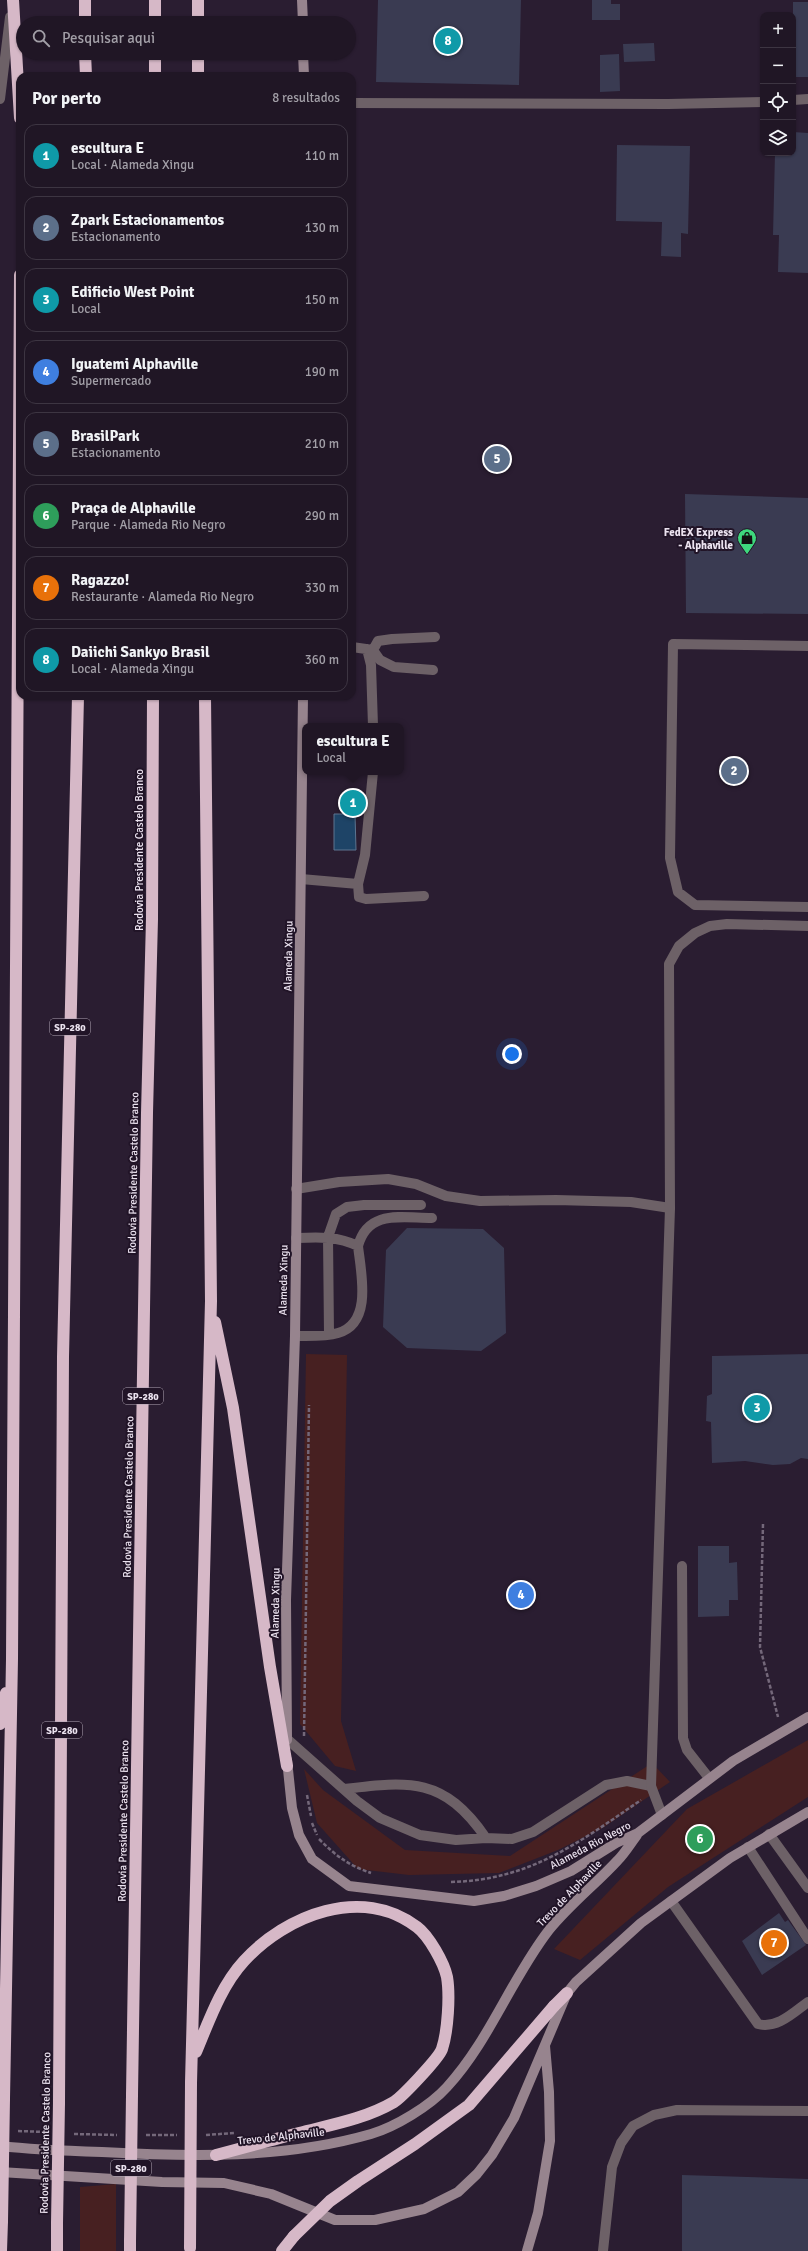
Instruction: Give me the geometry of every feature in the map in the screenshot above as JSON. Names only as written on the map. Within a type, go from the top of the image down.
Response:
[{"type":"highway","points":[[85,0],[85,16]]},
{"type":"highway","points":[[155,0],[155,16]]},
{"type":"highway","points":[[198,0],[198,16]]},
{"type":"highway","points":[[13,1],[16,51]]},
{"type":"highway","points":[[17,60],[17,72]]},
{"type":"highway","points":[[86,60],[86,72]]},
{"type":"highway","points":[[155,60],[155,72]]},
{"type":"highway","points":[[198,60],[198,72]]},
{"type":"highway","points":[[1,2251],[12,1659],[18,700]]},
{"type":"highway","name":"Rodovia Presidente Castelo Branco","points":[[57,2251],[63,1357],[78,700]]},
{"type":"highway","name":"Rodovia Presidente Castelo Branco","points":[[130,2246],[147,1113],[152,919],[153,700]]},
{"type":"highway","points":[[190,2250],[191,2083],[193,2058],[211,1301],[205,700]]},
{"type":"highway","points":[[211,1301],[233,1408],[270,1667],[287,1766]]},
{"type":"highway","points":[[0,1724],[12,1659]]},
{"type":"highway","points":[[193,2058],[216,2006],[230,1980],[244,1961],[282,1930],[308,1916],[336,1908],[364,1907],[393,1914],[418,1927],[435,1950],[447,1977],[447,2015],[442,2050],[432,2064],[394,2102],[348,2121],[216,2155]]},
{"type":"highway","points":[[282,2251],[294,2236],[330,2201],[358,2180],[415,2144],[469,2106],[554,2006],[567,1993]]},
{"type":"main road","points":[[302,0],[303,16]]},
{"type":"main road","points":[[303,60],[304,72]]},
{"type":"main road","name":"Alameda Xingu","points":[[303,700],[303,723]]},
{"type":"main road","name":"Alameda Xingu","points":[[302,757],[295,1336],[286,1600],[286,1738],[287,1766],[292,1808],[299,1835],[312,1859]]},
{"type":"main road","name":"Alameda Rio Negro","points":[[312,1859],[349,1886],[474,1901],[504,1896],[536,1886],[572,1871],[616,1843],[638,1833],[709,1778],[782,1731],[808,1717]]},
{"type":"main road","points":[[0,2172],[162,2182],[224,2183],[271,2194],[335,2220],[375,2220],[424,2209],[458,2192],[477,2174],[492,2155],[514,2118],[544,2044],[567,1993],[614,1946],[671,1901],[748,1847],[808,1812]]},
{"type":"main road","name":"Trevo de Alphaville","points":[[0,2146],[178,2156],[216,2155],[311,2148],[372,2134],[403,2120],[446,2089],[468,2062],[532,1954],[550,1928],[581,1895],[619,1859],[638,1833]]},
{"type":"main road","points":[[527,2251],[538,2213],[550,2141],[549,2092],[544,2044]]},
{"type":"street","points":[[0,99],[13,1]]},
{"type":"street","points":[[796,100],[808,99]]},
{"type":"street","points":[[356,103],[668,104],[760,102]]},
{"type":"street","points":[[373,723],[370,649],[378,641],[435,637]]},
{"type":"street","points":[[808,646],[673,644],[670,858],[678,892],[695,905],[808,907]]},
{"type":"street","points":[[356,647],[370,649],[380,660],[394,667],[433,670]]},
{"type":"street","points":[[373,775],[365,855],[358,884],[359,897],[366,899],[424,896]]},
{"type":"street","points":[[300,879],[358,884]]},
{"type":"street","points":[[662,1814],[652,1789],[670,1208],[669,964],[679,946],[695,933],[710,926],[727,924],[808,926]]},
{"type":"street","points":[[296,1189],[339,1182],[388,1179],[416,1184],[446,1196],[480,1201],[556,1200],[631,1202],[670,1208]]},
{"type":"street","points":[[328,1334],[328,1237],[336,1214],[347,1207],[421,1205]]},
{"type":"street","points":[[295,1336],[338,1333],[352,1326],[361,1311],[361,1274],[358,1246],[362,1233],[373,1223],[383,1218],[432,1218]]},
{"type":"street","points":[[296,1238],[328,1237],[349,1242],[358,1246]]},
{"type":"street","points":[[682,1566],[683,1738],[687,1750],[709,1778]]},
{"type":"street","points":[[286,1738],[304,1752],[344,1789],[380,1818],[420,1835],[456,1840],[486,1838],[512,1839],[534,1832],[606,1786],[627,1781],[652,1789]]},
{"type":"street","points":[[344,1789],[406,1784],[434,1789],[468,1814],[486,1838]]},
{"type":"street","points":[[769,1834],[808,1888]]},
{"type":"street","points":[[748,1847],[808,1939]]},
{"type":"street","points":[[671,1901],[758,2024],[767,2026],[778,2023],[808,2002]]},
{"type":"street","points":[[603,2251],[612,2167],[621,2143],[633,2126],[654,2115],[677,2110],[808,2111]]},
{"type":"path","points":[[304,1752],[309,1494],[309,1399]]},
{"type":"path","points":[[763,1524],[760,1647],[782,1731]]},
{"type":"path","points":[[444,1882],[480,1881],[508,1875],[538,1863],[570,1848],[652,1789]]},
{"type":"path","points":[[306,1791],[312,1820],[319,1839],[334,1854],[352,1867],[377,1875]]},
{"type":"path","points":[[15,2131],[52,2133]]},
{"type":"path","points":[[200,2135],[239,2132]]},
{"type":"path","points":[[67,2133],[120,2135]]},
{"type":"path","points":[[144,2135],[184,2135]]},
{"type":"shaded area","points":[[306,1354],[347,1355],[341,1721],[356,1771],[335,1766],[300,1724]]},
{"type":"shaded area","points":[[808,1740],[808,1797],[668,1887],[580,1960],[554,1949],[687,1809]]},
{"type":"shaded area","points":[[652,1763],[670,1782],[604,1827],[558,1850],[499,1873],[409,1875],[358,1869],[317,1823],[304,1769],[323,1790],[405,1850],[510,1856]]},
{"type":"shaded area","points":[[116,2184],[116,2251],[80,2251],[80,2187]]},
{"type":"water","points":[[334,814],[355,814],[356,850],[334,850]]},
{"type":"building","points":[[378,0],[521,0],[519,85],[376,82]]},
{"type":"building","points":[[592,0],[611,0],[611,4],[620,4],[620,20],[592,20]]},
{"type":"building","points":[[793,2],[808,2],[808,77],[796,77],[796,12],[793,12]]},
{"type":"building","points":[[654,43],[655,61],[624,62],[623,44]]},
{"type":"building","points":[[619,54],[620,91],[600,92],[600,55]]},
{"type":"building","points":[[796,132],[808,133],[808,273],[778,272],[779,235],[773,235],[775,156],[796,156]]},
{"type":"building","points":[[617,145],[690,146],[688,234],[681,233],[681,257],[661,256],[662,222],[616,221]]},
{"type":"building","name":"FedEX Express - Alphaville","points":[[685,494],[808,498],[808,614],[686,613]]},
{"type":"building","points":[[407,1228],[483,1229],[504,1248],[506,1333],[481,1351],[407,1348],[383,1327],[386,1250]]},
{"type":"building","points":[[808,1354],[808,1459],[801,1458],[790,1464],[773,1465],[745,1461],[712,1463],[711,1422],[706,1421],[707,1396],[712,1394],[712,1356]]},
{"type":"building","points":[[698,1546],[729,1546],[729,1563],[737,1562],[738,1600],[729,1600],[729,1616],[698,1617]]},
{"type":"building","points":[[779,1913],[785,1922],[788,1920],[806,1945],[762,1975],[742,1941]]},
{"type":"building","points":[[682,2175],[808,2179],[808,2251],[682,2251]]},
{"type":"place","name":"Daiichi Sankyo Brasil","points":[[448,41]]},
{"type":"place","name":"BrasilPark","points":[[497,459]]},
{"type":"place","name":"FedEX Express - Alphaville","points":[[747,555]]},
{"type":"place","name":"Zpark Estacionamentos","points":[[734,771]]},
{"type":"place","name":"escultura E","points":[[353,803]]},
{"type":"place","name":"Edificio West Point","points":[[757,1408]]},
{"type":"place","name":"Iguatemi Alphaville","points":[[521,1595]]},
{"type":"place","name":"Praça de Alphaville","points":[[700,1839]]},
{"type":"place","name":"Ragazzo!","points":[[774,1943]]}]
